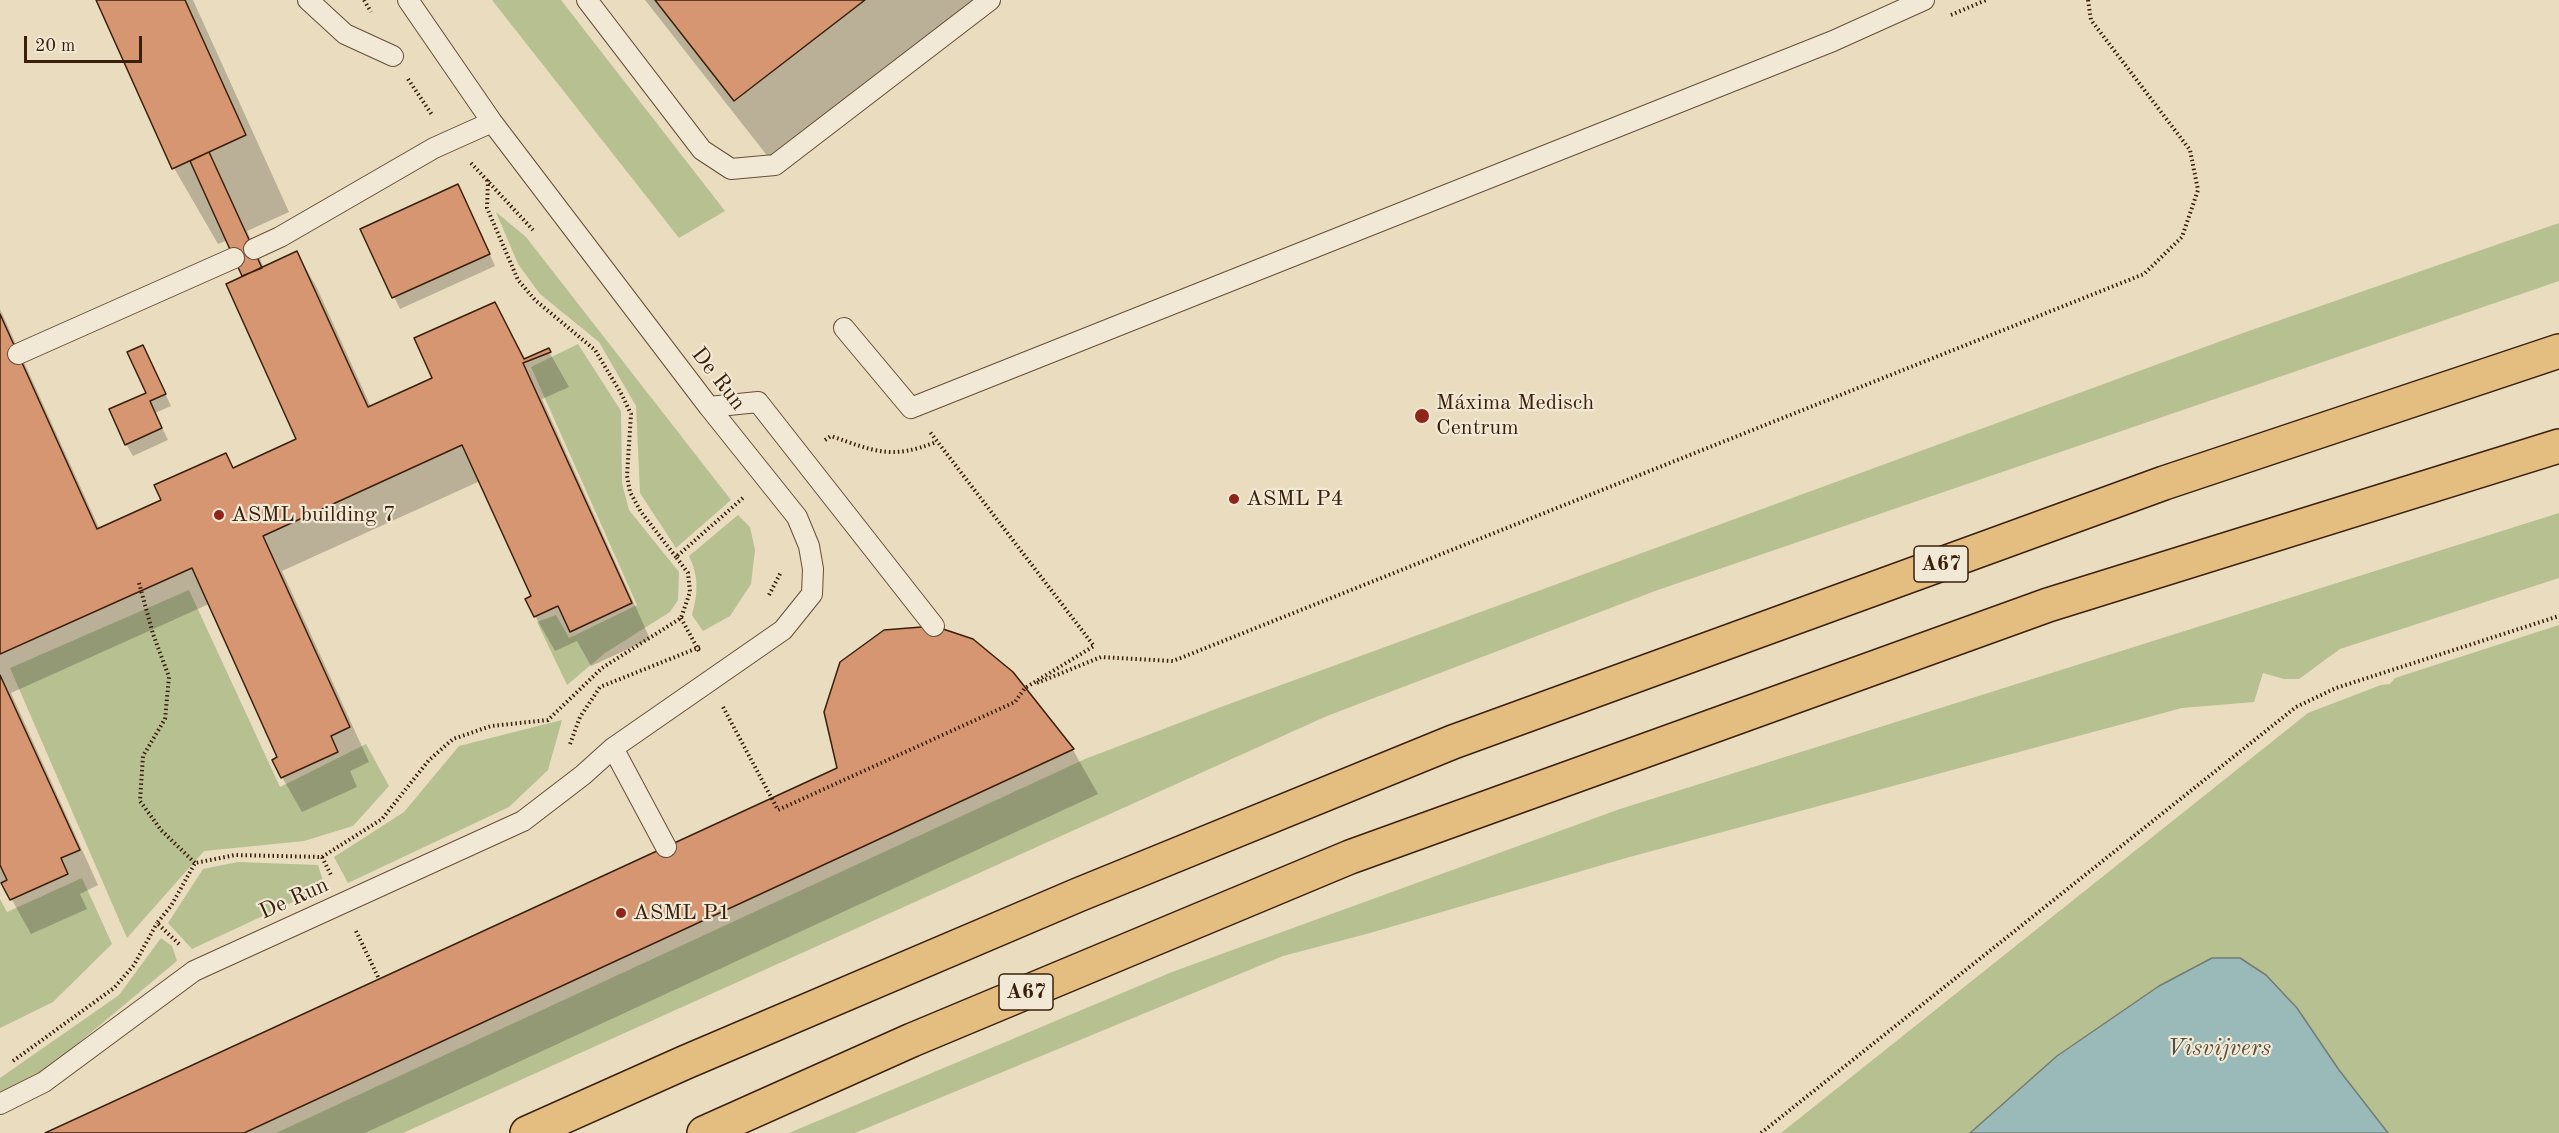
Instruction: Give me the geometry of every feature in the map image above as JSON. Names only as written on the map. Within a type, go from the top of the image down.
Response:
[{"type":"highway","name":"A67","points":[[527,1133],[686,1062],[1078,895],[1453,742],[2164,483],[2559,351]]},
{"type":"highway","name":"A67","points":[[704,1133],[912,1040],[1350,857],[2048,605],[2559,446]]},
{"type":"lane","points":[[308,0],[345,34],[393,56]]},
{"type":"lane","name":"De Run","points":[[0,1104],[44,1082],[195,971],[524,821],[583,775],[613,748],[783,630],[812,594],[813,569],[809,546],[797,517],[709,407],[492,122],[408,0]]},
{"type":"lane","points":[[587,0],[702,150],[731,169],[775,165],[990,0]]},
{"type":"lane","points":[[844,328],[911,408],[1833,41],[1924,0]]},
{"type":"lane","points":[[254,249],[280,237],[450,140],[492,122]]},
{"type":"lane","points":[[18,354],[234,258]]},
{"type":"lane","points":[[709,407],[758,402],[934,626]]},
{"type":"lane","points":[[613,748],[666,847]]},
{"type":"path","points":[[1025,688],[1101,657],[1173,661],[2144,274],[2182,237],[2198,190],[2190,150],[2091,20],[2088,0]]},
{"type":"path","points":[[393,56],[450,140],[538,236]]},
{"type":"path","points":[[8,1065],[114,988],[134,965],[157,923],[171,906],[195,863],[235,855],[322,856],[382,819],[429,760],[453,739],[491,726],[548,720],[602,668],[681,618],[690,592],[688,573],[641,512],[630,492],[627,476],[631,414],[595,350],[534,300],[518,280],[487,208],[488,180]]},
{"type":"path","points":[[681,618],[698,648],[709,680],[778,810],[1015,702],[1025,688],[1094,646],[936,442]]},
{"type":"path","points":[[676,558],[745,496],[751,504]]},
{"type":"path","points":[[765,602],[781,574],[781,566]]},
{"type":"path","points":[[139,583],[153,634],[169,677],[165,719],[143,756],[140,801],[161,830],[195,863]]},
{"type":"path","points":[[1761,1133],[2296,707],[2336,688],[2559,616]]},
{"type":"path","points":[[698,648],[709,643]]},
{"type":"path","points":[[157,923],[180,945],[195,971]]},
{"type":"green space","points":[[492,0],[561,0],[725,211],[679,238]]},
{"type":"green space","points":[[496,212],[526,237],[731,500],[676,548],[640,493],[636,406],[599,342],[540,294],[518,264]]},
{"type":"green space","points":[[2559,223],[2559,281],[1655,591],[1327,716],[403,1133],[276,1133],[1085,759],[1221,707],[2243,333]]},
{"type":"green space","points":[[578,344],[621,411],[622,483],[629,510],[679,572],[678,600],[670,612],[605,653],[567,685],[537,622],[556,615],[569,638],[637,605],[531,367]]},
{"type":"green space","points":[[2559,513],[2559,578],[2340,649],[2299,679],[2284,679],[2263,673],[2254,702],[2182,708],[1626,858],[1283,956],[855,1133],[789,1133],[1172,972],[1620,809]]},
{"type":"green space","points":[[738,515],[750,527],[755,550],[751,584],[730,616],[703,631],[692,615],[696,585],[695,571],[689,556]]},
{"type":"green space","points":[[189,590],[280,787],[366,744],[389,786],[353,826],[304,841],[204,851],[127,938],[10,668]]},
{"type":"green space","points":[[2559,625],[2559,1133],[2388,1133],[2339,1070],[2297,1008],[2213,958],[2159,986],[2057,1056],[1970,1133],[1781,1133],[2308,713],[2381,685],[2390,684],[2395,678]]},
{"type":"green space","points":[[562,720],[548,770],[509,807],[348,883],[334,857],[404,812],[459,746]]},
{"type":"green space","points":[[238,862],[318,865],[325,887],[192,949],[168,923],[203,869]]},
{"type":"green space","points":[[82,878],[112,944],[53,1002],[0,1028],[0,899],[7,912]]},
{"type":"green space","points":[[161,938],[172,946],[177,961],[41,1074],[0,1096],[0,1078],[119,995]]},
{"type":"water","name":"Visvijvers","points":[[2212,958],[2240,958],[2266,975],[2297,1008],[2339,1070],[2388,1133],[1970,1133],[2057,1056],[2159,986]]},
{"type":"building","points":[[96,0],[185,0],[246,135],[172,169]]},
{"type":"building","points":[[655,0],[865,0],[734,101]]},
{"type":"building","points":[[209,152],[262,268],[242,276],[190,161]]},
{"type":"building","points":[[458,184],[490,254],[392,298],[360,229]]},
{"type":"building","name":"ASML building 7","points":[[297,251],[368,407],[432,378],[414,338],[495,302],[524,359],[549,348],[551,352],[523,363],[632,603],[570,632],[558,606],[534,617],[525,599],[531,596],[462,445],[263,536],[350,727],[331,736],[338,752],[281,778],[272,760],[277,757],[192,568],[0,654],[0,314],[97,529],[161,500],[154,485],[226,453],[233,468],[296,439],[226,284]]},
{"type":"building","points":[[143,345],[166,394],[150,401],[162,428],[125,445],[109,409],[146,393],[127,352]]},
{"type":"building","name":"ASML P1","points":[[934,626],[973,639],[1013,672],[1074,749],[244,1133],[45,1133],[837,768],[824,712],[840,662],[884,630]]},
{"type":"building","points":[[0,675],[80,850],[61,858],[68,874],[10,900],[1,883],[7,880],[0,865]]},
{"type":"place","name":"Máxima Medisch Centrum","points":[[1422,416]]},
{"type":"place","name":"ASML P4","points":[[1234,499]]},
{"type":"place","name":"ASML building 7","points":[[219,515]]},
{"type":"place","name":"ASML P1","points":[[621,913]]}]
